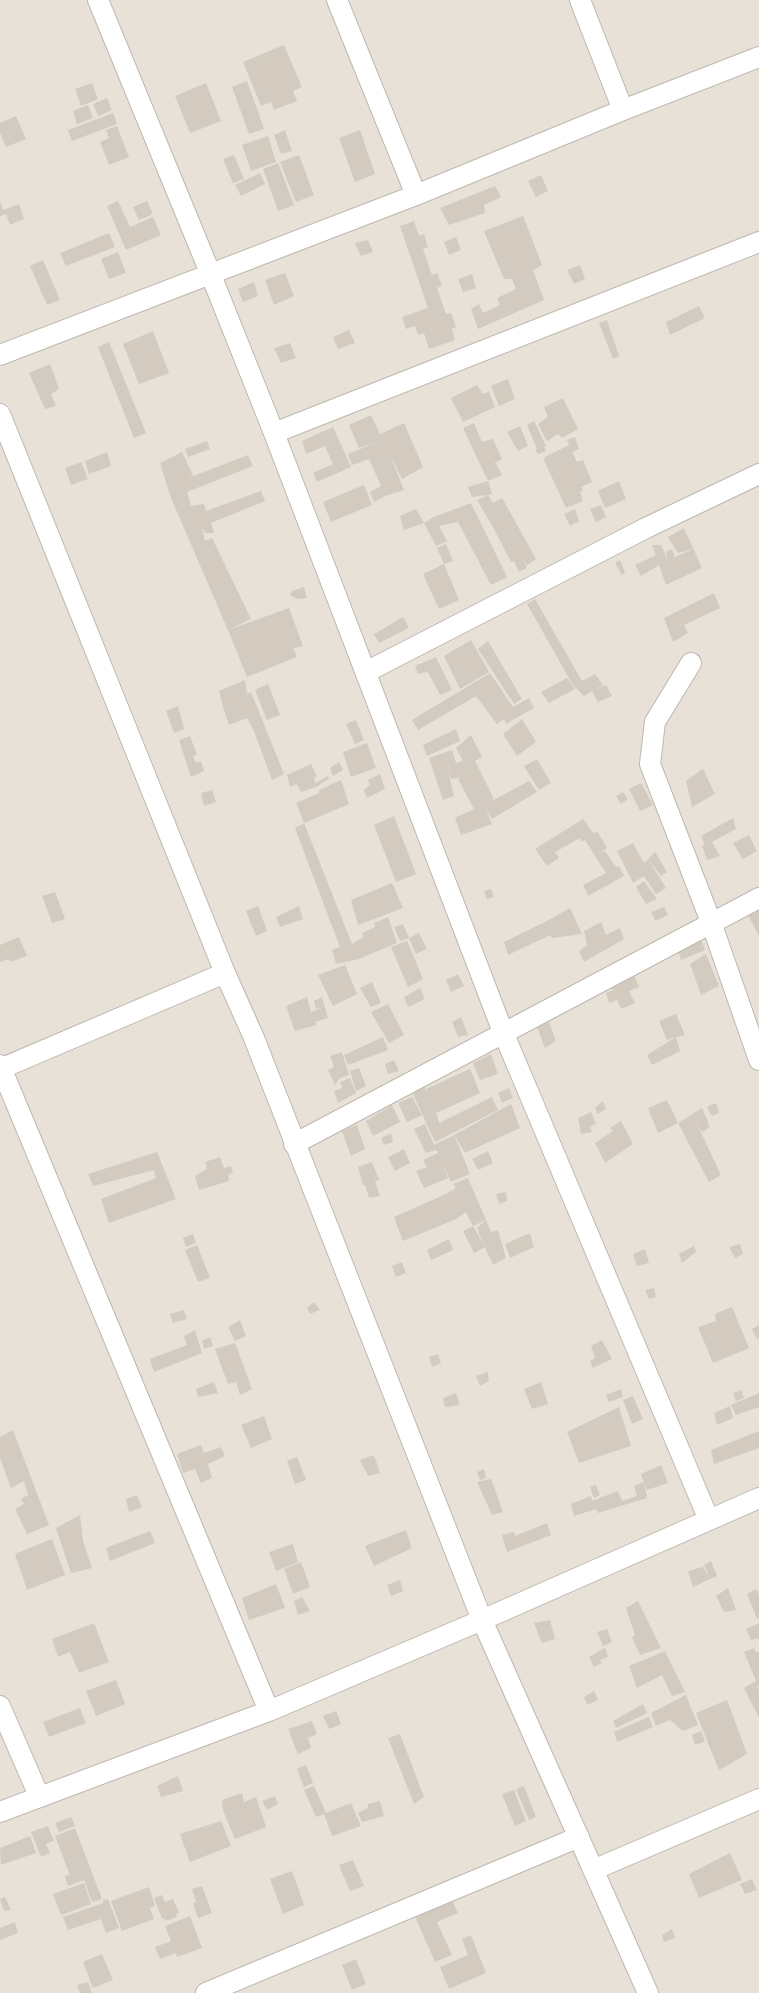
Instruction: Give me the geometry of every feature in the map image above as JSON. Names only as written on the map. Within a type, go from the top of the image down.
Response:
[{"type":"street","points":[[98,0],[274,433],[503,1032],[709,1520]]},
{"type":"street","points":[[337,0],[416,195]]},
{"type":"street","points":[[580,0],[623,110]]},
{"type":"street","points":[[0,355],[416,195],[623,110],[759,57]]},
{"type":"street","points":[[274,433],[759,242]]},
{"type":"street","points":[[0,414],[254,1038],[482,1620],[648,1993]]},
{"type":"street","points":[[366,672],[646,528],[759,474]]},
{"type":"street","points":[[691,663],[655,722],[650,764],[711,922],[759,1060]]},
{"type":"street","points":[[294,1144],[759,898]]},
{"type":"street","points":[[226,973],[0,1067],[268,1711]]},
{"type":"street","points":[[0,1812],[268,1711],[482,1620],[759,1498]]},
{"type":"street","points":[[0,1706],[39,1796]]},
{"type":"street","points":[[593,1870],[759,1799]]},
{"type":"street","points":[[206,1993],[579,1838]]},
{"type":"shaded area","points":[[0,0],[759,0],[759,1993],[0,1993]]},
{"type":"building","points":[[284,45],[302,87],[293,91],[297,101],[274,110],[271,102],[261,106],[243,62]]},
{"type":"building","points":[[247,81],[264,129],[249,134],[232,87]]},
{"type":"building","points":[[92,83],[98,99],[81,106],[75,89]]},
{"type":"building","points":[[206,83],[221,121],[190,133],[175,96]]},
{"type":"building","points":[[107,98],[112,110],[98,116],[93,104]]},
{"type":"building","points":[[88,105],[93,118],[77,124],[73,111]]},
{"type":"building","points":[[113,113],[117,124],[72,141],[68,130]]},
{"type":"building","points":[[16,116],[26,139],[6,147],[0,133],[0,123]]},
{"type":"building","points":[[117,126],[129,157],[109,165],[100,142],[109,138],[106,130]]},
{"type":"building","points":[[285,130],[292,151],[281,154],[274,135]]},
{"type":"building","points":[[360,130],[375,174],[355,182],[339,138]]},
{"type":"building","points":[[268,136],[276,162],[251,171],[242,145]]},
{"type":"building","points":[[234,155],[244,179],[233,183],[223,159]]},
{"type":"building","points":[[299,155],[314,195],[296,202],[280,162]]},
{"type":"building","points":[[278,163],[294,205],[278,211],[263,169]]},
{"type":"building","points":[[260,173],[265,184],[241,196],[235,185]]},
{"type":"building","points":[[541,175],[548,191],[536,197],[528,181]]},
{"type":"building","points":[[495,186],[501,197],[484,205],[485,213],[449,225],[440,208]]},
{"type":"building","points":[[0,201],[3,210],[19,204],[24,219],[10,225],[6,214],[0,216]]},
{"type":"building","points":[[118,201],[130,227],[153,217],[161,235],[126,250],[107,206]]},
{"type":"building","points":[[147,201],[153,214],[139,220],[133,207]]},
{"type":"building","points":[[523,216],[542,265],[533,270],[544,300],[478,329],[471,309],[479,304],[483,313],[500,305],[497,298],[516,289],[512,279],[504,279],[484,231]]},
{"type":"building","points":[[414,221],[419,236],[424,234],[428,247],[423,249],[432,275],[437,273],[442,286],[437,288],[446,314],[451,313],[456,327],[452,329],[455,340],[429,349],[424,333],[418,335],[415,326],[406,329],[402,317],[428,308],[400,226]]},
{"type":"building","points":[[109,233],[115,247],[66,266],[60,253]]},
{"type":"building","points":[[456,237],[461,250],[449,255],[444,242]]},
{"type":"building","points":[[368,240],[373,252],[361,256],[355,243]]},
{"type":"building","points":[[118,252],[126,273],[109,279],[101,259]]},
{"type":"building","points":[[43,260],[60,300],[47,305],[30,266]]},
{"type":"building","points":[[580,265],[585,279],[574,284],[567,270]]},
{"type":"building","points":[[285,273],[294,296],[274,305],[265,280]]},
{"type":"building","points":[[472,274],[476,288],[463,292],[458,279]]},
{"type":"building","points":[[254,282],[258,296],[243,302],[238,289]]},
{"type":"building","points":[[699,306],[705,318],[670,335],[666,322]]},
{"type":"building","points":[[607,320],[619,356],[613,359],[599,323]]},
{"type":"building","points":[[349,330],[355,343],[338,349],[333,337]]},
{"type":"building","points":[[153,331],[169,373],[139,384],[123,344]]},
{"type":"building","points":[[109,342],[146,433],[134,438],[98,347]]},
{"type":"building","points":[[290,343],[296,358],[281,363],[274,348]]},
{"type":"building","points":[[50,364],[59,389],[51,394],[56,406],[45,409],[29,373]]},
{"type":"building","points":[[508,379],[515,399],[499,406],[491,386]]},
{"type":"building","points":[[477,385],[483,394],[489,392],[495,407],[463,422],[451,398]]},
{"type":"building","points":[[563,398],[578,429],[562,438],[558,434],[547,441],[538,424],[548,417],[544,407]]},
{"type":"building","points":[[371,415],[380,434],[404,423],[423,467],[402,479],[390,455],[404,490],[374,502],[370,492],[381,486],[369,459],[352,465],[348,454],[375,443],[359,448],[349,425]]},
{"type":"building","points":[[534,421],[546,446],[544,447],[546,451],[538,454],[527,425]]},
{"type":"building","points":[[474,423],[482,442],[493,439],[502,459],[491,465],[496,463],[502,475],[488,481],[463,428]]},
{"type":"building","points":[[520,426],[528,446],[518,451],[507,432]]},
{"type":"building","points":[[333,427],[351,467],[317,482],[313,473],[333,464],[325,446],[306,454],[302,441]]},
{"type":"building","points":[[575,437],[579,449],[572,452],[577,462],[583,460],[592,482],[581,487],[583,490],[580,492],[583,501],[566,508],[543,458],[569,445],[567,440]]},
{"type":"building","points":[[207,441],[210,449],[188,457],[185,449]]},
{"type":"building","points":[[107,452],[111,466],[89,474],[85,461]]},
{"type":"building","points":[[182,452],[193,475],[188,478],[248,455],[253,466],[187,492],[191,506],[204,504],[206,511],[261,491],[265,501],[211,523],[214,533],[205,533],[202,527],[205,541],[212,538],[251,619],[228,630],[171,498],[160,463]]},
{"type":"building","points":[[81,462],[88,479],[71,485],[65,468]]},
{"type":"building","points":[[488,481],[492,494],[472,497],[468,487]]},
{"type":"building","points":[[619,481],[626,499],[605,508],[598,491]]},
{"type":"building","points":[[364,485],[372,505],[331,522],[323,502]]},
{"type":"building","points":[[488,495],[493,503],[502,498],[536,559],[527,565],[523,559],[527,568],[519,572],[514,561],[511,562],[477,500]]},
{"type":"building","points":[[471,503],[507,577],[491,585],[458,522],[439,526],[447,541],[436,546],[424,523],[434,517]]},
{"type":"building","points":[[601,505],[606,517],[596,522],[590,509]]},
{"type":"building","points":[[416,509],[424,523],[404,530],[400,516]]},
{"type":"building","points":[[575,509],[579,521],[570,526],[564,514]]},
{"type":"building","points":[[684,528],[702,568],[666,585],[659,565],[641,576],[635,565],[656,555],[652,545],[661,545],[668,561],[666,552],[672,549],[675,557],[693,549],[678,553],[668,537]]},
{"type":"building","points":[[446,544],[453,561],[444,564],[437,548]]},
{"type":"building","points":[[620,560],[625,572],[622,575],[615,563]]},
{"type":"building","points":[[444,564],[459,600],[439,609],[423,574]]},
{"type":"building","points":[[304,587],[307,598],[297,599],[290,595],[292,591]]},
{"type":"building","points":[[714,593],[720,608],[684,625],[688,633],[673,642],[664,618]]},
{"type":"building","points":[[535,599],[582,681],[595,674],[603,685],[584,696],[573,685],[527,604]]},
{"type":"building","points":[[289,608],[303,646],[293,648],[297,657],[247,677],[228,630]]},
{"type":"building","points":[[403,617],[409,628],[379,643],[374,634]]},
{"type":"building","points":[[471,640],[489,672],[460,689],[444,656]]},
{"type":"building","points":[[488,641],[522,699],[514,704],[478,649]]},
{"type":"building","points":[[436,657],[452,690],[440,695],[428,672],[418,674],[415,666]]},
{"type":"building","points":[[490,673],[513,707],[529,698],[534,708],[506,724],[504,719],[497,724],[476,696],[418,730],[412,720]]},
{"type":"building","points":[[567,678],[575,689],[549,703],[541,692]]},
{"type":"building","points":[[245,680],[247,694],[251,692],[284,774],[272,780],[254,731],[247,718],[229,725],[224,710],[219,691]]},
{"type":"building","points":[[268,684],[280,715],[267,720],[255,690]]},
{"type":"building","points":[[606,685],[612,696],[598,702],[592,691]]},
{"type":"building","points":[[178,706],[184,729],[174,733],[166,711]]},
{"type":"building","points":[[522,719],[536,742],[517,756],[503,734]]},
{"type":"building","points":[[356,720],[364,740],[355,744],[346,724]]},
{"type":"building","points":[[456,729],[460,741],[427,756],[423,745]]},
{"type":"building","points":[[471,735],[482,757],[475,761],[494,799],[488,803],[529,781],[537,792],[492,819],[485,806],[492,824],[461,835],[455,818],[474,809],[458,779],[461,777],[451,779],[448,771],[454,796],[443,800],[429,758],[452,750],[456,763],[463,761],[456,748]]},
{"type":"building","points":[[190,736],[197,755],[193,756],[196,763],[201,761],[204,771],[191,777],[179,740]]},
{"type":"building","points":[[367,743],[376,768],[351,777],[343,752]]},
{"type":"building","points":[[537,759],[551,783],[539,790],[524,766]]},
{"type":"building","points":[[339,762],[343,770],[333,776],[330,768]]},
{"type":"building","points":[[311,764],[317,777],[314,778],[315,783],[328,776],[329,779],[316,787],[301,792],[297,784],[290,787],[287,775]]},
{"type":"building","points":[[703,769],[715,794],[692,807],[686,781]]},
{"type":"building","points":[[380,774],[385,789],[367,798],[364,790],[370,785],[368,780]]},
{"type":"building","points":[[341,780],[349,804],[304,823],[296,803],[319,793],[319,790]]},
{"type":"building","points":[[641,783],[653,805],[640,811],[629,789]]},
{"type":"building","points":[[212,790],[216,802],[204,806],[201,793]]},
{"type":"building","points":[[623,792],[628,799],[621,804],[616,796]]},
{"type":"building","points":[[394,816],[416,874],[396,882],[374,825]]},
{"type":"building","points":[[733,818],[736,829],[712,842],[720,856],[707,860],[702,846],[705,845],[701,836]]},
{"type":"building","points":[[583,819],[594,834],[597,831],[607,848],[599,854],[605,851],[616,867],[619,866],[624,876],[588,896],[583,885],[606,873],[585,840],[582,842],[580,838],[555,852],[559,858],[547,866],[535,849]]},
{"type":"building","points":[[304,823],[352,944],[363,937],[362,933],[375,927],[374,923],[388,917],[397,943],[359,959],[336,964],[332,950],[340,947],[295,828]]},
{"type":"building","points":[[749,835],[757,851],[743,859],[733,843]]},
{"type":"building","points":[[633,843],[644,863],[648,859],[666,888],[656,894],[644,876],[633,883],[617,851]]},
{"type":"building","points":[[655,852],[667,872],[661,876],[648,859]]},
{"type":"building","points":[[644,881],[657,899],[646,904],[636,887]]},
{"type":"building","points":[[392,883],[403,908],[358,925],[351,900]]},
{"type":"building","points":[[491,889],[494,897],[487,899],[484,891]]},
{"type":"building","points":[[55,892],[65,919],[52,923],[42,896]]},
{"type":"building","points":[[759,902],[759,936],[745,909]]},
{"type":"building","points":[[258,906],[267,931],[256,936],[246,911]]},
{"type":"building","points":[[299,906],[303,919],[280,927],[276,917]]},
{"type":"building","points":[[664,907],[668,915],[655,921],[651,912]]},
{"type":"building","points":[[570,908],[582,934],[552,938],[550,935],[508,955],[504,942]]},
{"type":"building","points":[[601,922],[606,935],[620,928],[624,939],[584,962],[579,951],[587,945],[584,931]]},
{"type":"building","points":[[403,924],[409,938],[400,941],[394,927]]},
{"type":"building","points":[[419,933],[427,949],[416,954],[409,938]]},
{"type":"building","points":[[700,936],[705,950],[681,960],[677,948]]},
{"type":"building","points":[[19,937],[27,956],[10,962],[9,959],[0,962],[0,945]]},
{"type":"building","points":[[407,941],[423,979],[408,987],[391,947]]},
{"type":"building","points":[[706,954],[719,986],[701,995],[690,964]]},
{"type":"building","points":[[345,965],[357,994],[333,1006],[318,975]]},
{"type":"building","points":[[458,974],[464,986],[451,992],[446,980]]},
{"type":"building","points":[[634,975],[639,987],[629,991],[635,1003],[621,1009],[617,1000],[609,1003],[606,993],[613,990],[611,987]]},
{"type":"building","points":[[372,982],[381,1003],[371,1007],[360,988]]},
{"type":"building","points":[[420,988],[425,999],[408,1007],[404,997]]},
{"type":"building","points":[[307,997],[311,1012],[325,1007],[328,1018],[315,1022],[316,1025],[295,1031],[286,1006]]},
{"type":"building","points":[[322,997],[325,1007],[316,1009],[314,1001]]},
{"type":"building","points":[[388,1004],[404,1035],[389,1043],[371,1012]]},
{"type":"building","points":[[676,1014],[685,1035],[667,1040],[659,1021]]},
{"type":"building","points":[[461,1017],[468,1035],[458,1037],[452,1022]]},
{"type":"building","points":[[549,1022],[556,1041],[545,1048],[537,1027]]},
{"type":"building","points":[[383,1037],[388,1050],[348,1065],[344,1055]]},
{"type":"building","points":[[676,1037],[680,1051],[652,1065],[647,1055]]},
{"type":"building","points":[[342,1052],[349,1075],[340,1078],[335,1085],[328,1070],[334,1067],[330,1056]]},
{"type":"building","points":[[491,1054],[498,1074],[480,1080],[473,1063]]},
{"type":"building","points":[[394,1060],[399,1071],[388,1074],[385,1064]]},
{"type":"building","points":[[359,1068],[366,1086],[356,1091],[350,1071]]},
{"type":"building","points":[[470,1069],[480,1093],[436,1113],[439,1123],[492,1097],[498,1110],[435,1142],[413,1094],[424,1087],[429,1095],[426,1089]]},
{"type":"building","points":[[350,1078],[356,1093],[338,1103],[334,1091],[342,1088],[340,1082]]},
{"type":"building","points":[[509,1088],[513,1098],[502,1103],[498,1093]]},
{"type":"building","points":[[412,1097],[422,1115],[407,1122],[398,1103]]},
{"type":"building","points":[[667,1100],[678,1123],[658,1133],[648,1108]]},
{"type":"building","points":[[603,1101],[606,1109],[598,1114],[595,1108]]},
{"type":"building","points":[[716,1103],[719,1113],[712,1116],[707,1107]]},
{"type":"building","points":[[511,1104],[520,1128],[465,1153],[454,1135]]},
{"type":"building","points":[[392,1105],[400,1122],[373,1136],[366,1121]]},
{"type":"building","points":[[702,1108],[710,1127],[702,1132],[696,1122],[721,1175],[709,1182],[678,1123]]},
{"type":"building","points":[[591,1112],[596,1124],[590,1126],[592,1132],[581,1134],[578,1118]]},
{"type":"building","points":[[621,1121],[633,1144],[605,1163],[595,1143],[613,1131],[610,1128]]},
{"type":"building","points":[[425,1124],[434,1145],[454,1135],[470,1174],[451,1182],[441,1161],[448,1178],[424,1188],[416,1171],[427,1167],[423,1160],[438,1153],[436,1150],[426,1153],[414,1129]]},
{"type":"building","points":[[357,1125],[365,1149],[351,1156],[342,1131]]},
{"type":"building","points":[[391,1133],[393,1142],[384,1145],[381,1138]]},
{"type":"building","points":[[404,1149],[410,1163],[395,1171],[388,1157]]},
{"type":"building","points":[[488,1151],[493,1163],[478,1170],[472,1159]]},
{"type":"building","points":[[157,1152],[176,1199],[109,1223],[101,1199],[156,1178],[154,1170],[93,1186],[88,1174]]},
{"type":"building","points":[[220,1157],[224,1168],[231,1166],[233,1172],[228,1175],[229,1181],[199,1190],[195,1176],[207,1169],[205,1162]]},
{"type":"building","points":[[372,1162],[379,1180],[375,1181],[380,1196],[369,1198],[358,1167]]},
{"type":"building","points":[[468,1178],[486,1220],[473,1226],[466,1212],[456,1219],[403,1241],[394,1217],[446,1194],[456,1188],[453,1184]]},
{"type":"building","points":[[506,1192],[507,1201],[499,1204],[496,1194]]},
{"type":"building","points":[[486,1220],[491,1232],[498,1230],[506,1258],[493,1265],[485,1247],[474,1253],[463,1231],[473,1226],[484,1245],[477,1228]]},
{"type":"building","points":[[530,1233],[534,1247],[510,1258],[505,1244]]},
{"type":"building","points":[[193,1234],[196,1243],[186,1247],[183,1238]]},
{"type":"building","points":[[449,1239],[453,1250],[431,1260],[427,1250]]},
{"type":"building","points":[[740,1244],[743,1254],[735,1258],[729,1247]]},
{"type":"building","points":[[197,1245],[210,1278],[198,1282],[185,1250]]},
{"type":"building","points":[[694,1246],[696,1252],[682,1263],[679,1254]]},
{"type":"building","points":[[645,1249],[649,1263],[637,1266],[633,1254]]},
{"type":"building","points":[[402,1262],[406,1273],[396,1277],[392,1266]]},
{"type":"building","points":[[654,1288],[656,1297],[649,1299],[645,1290]]},
{"type":"building","points":[[314,1302],[320,1310],[310,1314],[307,1308]]},
{"type":"building","points":[[732,1307],[749,1348],[713,1363],[698,1327],[716,1321],[715,1314]]},
{"type":"building","points":[[184,1310],[187,1319],[173,1323],[170,1314]]},
{"type":"building","points":[[240,1320],[246,1336],[235,1341],[228,1327]]},
{"type":"building","points":[[759,1325],[759,1338],[757,1339],[752,1329]]},
{"type":"building","points":[[195,1330],[202,1353],[154,1372],[150,1359],[187,1345],[184,1336]]},
{"type":"building","points":[[210,1337],[213,1346],[204,1349],[202,1341]]},
{"type":"building","points":[[602,1340],[612,1359],[593,1368],[590,1361],[595,1358],[591,1346]]},
{"type":"building","points":[[235,1343],[252,1389],[240,1395],[236,1382],[228,1384],[215,1349]]},
{"type":"building","points":[[438,1354],[441,1363],[432,1367],[429,1357]]},
{"type":"building","points":[[488,1372],[489,1381],[480,1386],[476,1376]]},
{"type":"building","points":[[214,1382],[218,1393],[198,1397],[196,1389]]},
{"type":"building","points":[[541,1382],[548,1404],[532,1409],[524,1389]]},
{"type":"building","points":[[621,1389],[623,1397],[609,1402],[606,1395]]},
{"type":"building","points":[[741,1390],[744,1398],[736,1401],[733,1393]]},
{"type":"building","points":[[456,1393],[460,1405],[445,1407],[443,1398]]},
{"type":"building","points":[[759,1393],[759,1407],[736,1415],[731,1405]]},
{"type":"building","points":[[633,1396],[643,1419],[632,1424],[623,1400]]},
{"type":"building","points":[[730,1406],[733,1418],[717,1425],[714,1413]]},
{"type":"building","points":[[619,1407],[631,1446],[579,1463],[567,1432]]},
{"type":"building","points":[[264,1416],[272,1439],[251,1448],[241,1425]]},
{"type":"building","points":[[13,1430],[49,1525],[27,1534],[15,1509],[24,1504],[21,1499],[28,1495],[24,1481],[11,1488],[0,1458],[0,1437]]},
{"type":"building","points":[[759,1431],[759,1448],[714,1464],[711,1450]]},
{"type":"building","points":[[201,1445],[204,1453],[221,1447],[225,1456],[208,1464],[212,1478],[201,1483],[195,1469],[183,1473],[177,1454]]},
{"type":"building","points":[[374,1455],[380,1473],[368,1476],[360,1460]]},
{"type":"building","points":[[297,1457],[306,1480],[295,1484],[287,1461]]},
{"type":"building","points":[[661,1465],[668,1483],[647,1490],[641,1474]]},
{"type":"building","points":[[484,1469],[486,1478],[480,1480],[477,1472]]},
{"type":"building","points":[[491,1479],[503,1512],[492,1515],[477,1482]]},
{"type":"building","points":[[644,1482],[647,1498],[598,1513],[596,1509],[574,1516],[571,1504],[591,1496],[592,1501],[618,1491],[622,1501],[637,1496],[634,1486]]},
{"type":"building","points":[[596,1485],[600,1495],[594,1498],[590,1487]]},
{"type":"building","points":[[137,1495],[142,1507],[129,1512],[126,1499]]},
{"type":"building","points":[[80,1515],[83,1541],[92,1568],[71,1573],[56,1528]]},
{"type":"building","points":[[547,1523],[551,1535],[507,1552],[502,1535],[514,1532],[515,1536]]},
{"type":"building","points":[[406,1530],[412,1548],[374,1566],[365,1546]]},
{"type":"building","points":[[150,1531],[155,1543],[110,1561],[106,1548]]},
{"type":"building","points":[[52,1539],[65,1575],[27,1590],[15,1554]]},
{"type":"building","points":[[293,1544],[298,1562],[276,1571],[269,1552]]},
{"type":"building","points":[[711,1561],[717,1576],[710,1579],[704,1565]]},
{"type":"building","points":[[301,1562],[310,1587],[293,1594],[284,1569]]},
{"type":"building","points":[[703,1567],[710,1579],[693,1587],[688,1571]]},
{"type":"building","points":[[400,1580],[403,1591],[391,1596],[387,1585]]},
{"type":"building","points":[[276,1584],[285,1608],[249,1620],[242,1598]]},
{"type":"building","points":[[728,1588],[736,1610],[724,1612],[716,1596]]},
{"type":"building","points":[[756,1589],[759,1595],[759,1618],[757,1619],[747,1594]]},
{"type":"building","points":[[302,1597],[310,1611],[298,1615],[294,1601]]},
{"type":"building","points":[[638,1601],[661,1648],[640,1655],[632,1637],[635,1635],[626,1608]]},
{"type":"building","points":[[550,1620],[555,1639],[542,1643],[534,1623]]},
{"type":"building","points":[[94,1623],[109,1662],[79,1673],[70,1652],[58,1657],[52,1639]]},
{"type":"building","points":[[759,1623],[759,1638],[751,1640],[746,1629]]},
{"type":"building","points":[[607,1629],[612,1642],[603,1646],[597,1632]]},
{"type":"building","points":[[605,1648],[608,1657],[600,1660],[602,1663],[594,1667],[589,1657]]},
{"type":"building","points":[[754,1648],[756,1652],[759,1652],[759,1686],[757,1686],[759,1690],[759,1718],[744,1688],[756,1681],[744,1652]]},
{"type":"building","points":[[665,1651],[685,1692],[672,1696],[662,1675],[637,1688],[629,1666]]},
{"type":"building","points":[[116,1680],[125,1704],[96,1716],[86,1691]]},
{"type":"building","points":[[594,1691],[598,1700],[587,1705],[584,1697]]},
{"type":"building","points":[[686,1695],[698,1725],[683,1731],[670,1720],[656,1726],[651,1713]]},
{"type":"building","points":[[727,1700],[747,1754],[719,1770],[696,1713]]},
{"type":"building","points":[[643,1704],[647,1713],[616,1728],[613,1721]]},
{"type":"building","points":[[80,1708],[86,1723],[49,1737],[43,1722]]},
{"type":"building","points":[[336,1711],[341,1724],[329,1729],[323,1716]]},
{"type":"building","points":[[649,1717],[653,1727],[617,1742],[614,1732]]},
{"type":"building","points":[[312,1721],[317,1734],[308,1738],[311,1748],[298,1754],[288,1729]]},
{"type":"building","points":[[701,1731],[705,1742],[695,1745],[692,1735]]},
{"type":"building","points":[[400,1734],[424,1797],[414,1804],[388,1738]]},
{"type":"building","points":[[306,1765],[313,1783],[304,1787],[297,1769]]},
{"type":"building","points":[[178,1776],[183,1791],[161,1797],[157,1786]]},
{"type":"building","points":[[314,1786],[326,1813],[351,1803],[361,1826],[332,1836],[324,1814],[316,1817],[304,1790]]},
{"type":"building","points":[[524,1786],[536,1817],[529,1820],[516,1789]]},
{"type":"building","points":[[514,1790],[526,1821],[515,1826],[502,1794]]},
{"type":"building","points":[[242,1793],[244,1802],[256,1797],[266,1827],[235,1839],[223,1810],[222,1800]]},
{"type":"building","points":[[275,1796],[278,1804],[267,1810],[262,1801]]},
{"type":"building","points":[[380,1801],[384,1816],[362,1822],[358,1813],[368,1808],[368,1804]]},
{"type":"building","points":[[71,1817],[75,1826],[59,1832],[55,1823]]},
{"type":"building","points":[[221,1821],[231,1846],[190,1862],[180,1834]]},
{"type":"building","points":[[48,1826],[54,1841],[46,1844],[50,1853],[41,1857],[31,1832]]},
{"type":"building","points":[[75,1828],[102,1899],[92,1902],[84,1880],[68,1886],[65,1876],[70,1875],[55,1836]]},
{"type":"building","points":[[30,1836],[36,1853],[1,1865],[0,1848]]},
{"type":"building","points":[[730,1853],[742,1880],[699,1898],[689,1874]]},
{"type":"building","points":[[353,1860],[364,1886],[350,1891],[339,1865]]},
{"type":"building","points":[[292,1871],[304,1905],[283,1914],[270,1879]]},
{"type":"building","points":[[752,1879],[757,1890],[745,1894],[740,1884]]},
{"type":"building","points":[[84,1883],[91,1904],[61,1915],[53,1894]]},
{"type":"building","points":[[202,1886],[212,1913],[198,1918],[193,1903],[196,1902],[192,1889]]},
{"type":"building","points":[[149,1887],[155,1906],[150,1908],[154,1919],[122,1931],[111,1901]]},
{"type":"building","points":[[162,1895],[165,1902],[173,1899],[179,1913],[176,1914],[177,1917],[165,1921],[164,1918],[162,1919],[154,1898]]},
{"type":"building","points":[[450,1896],[458,1913],[437,1922],[452,1955],[435,1962],[413,1912]]},
{"type":"building","points":[[5,1897],[11,1910],[4,1911],[0,1899]]},
{"type":"building","points":[[108,1899],[119,1928],[106,1933],[101,1919],[68,1930],[63,1917],[103,1903],[103,1900]]},
{"type":"building","points":[[190,1916],[202,1948],[177,1957],[176,1953],[160,1959],[155,1947],[171,1941],[165,1926]]},
{"type":"building","points":[[15,1922],[18,1933],[0,1940],[0,1928]]},
{"type":"building","points":[[672,1929],[675,1938],[664,1942],[662,1935]]},
{"type":"building","points":[[471,1935],[486,1973],[449,1989],[440,1967],[468,1955],[462,1939]]},
{"type":"building","points":[[102,1954],[113,1980],[93,1988],[83,1962]]},
{"type":"building","points":[[356,1959],[366,1984],[352,1990],[342,1965]]},
{"type":"building","points":[[88,1982],[92,1993],[80,1993],[77,1985]]}]
